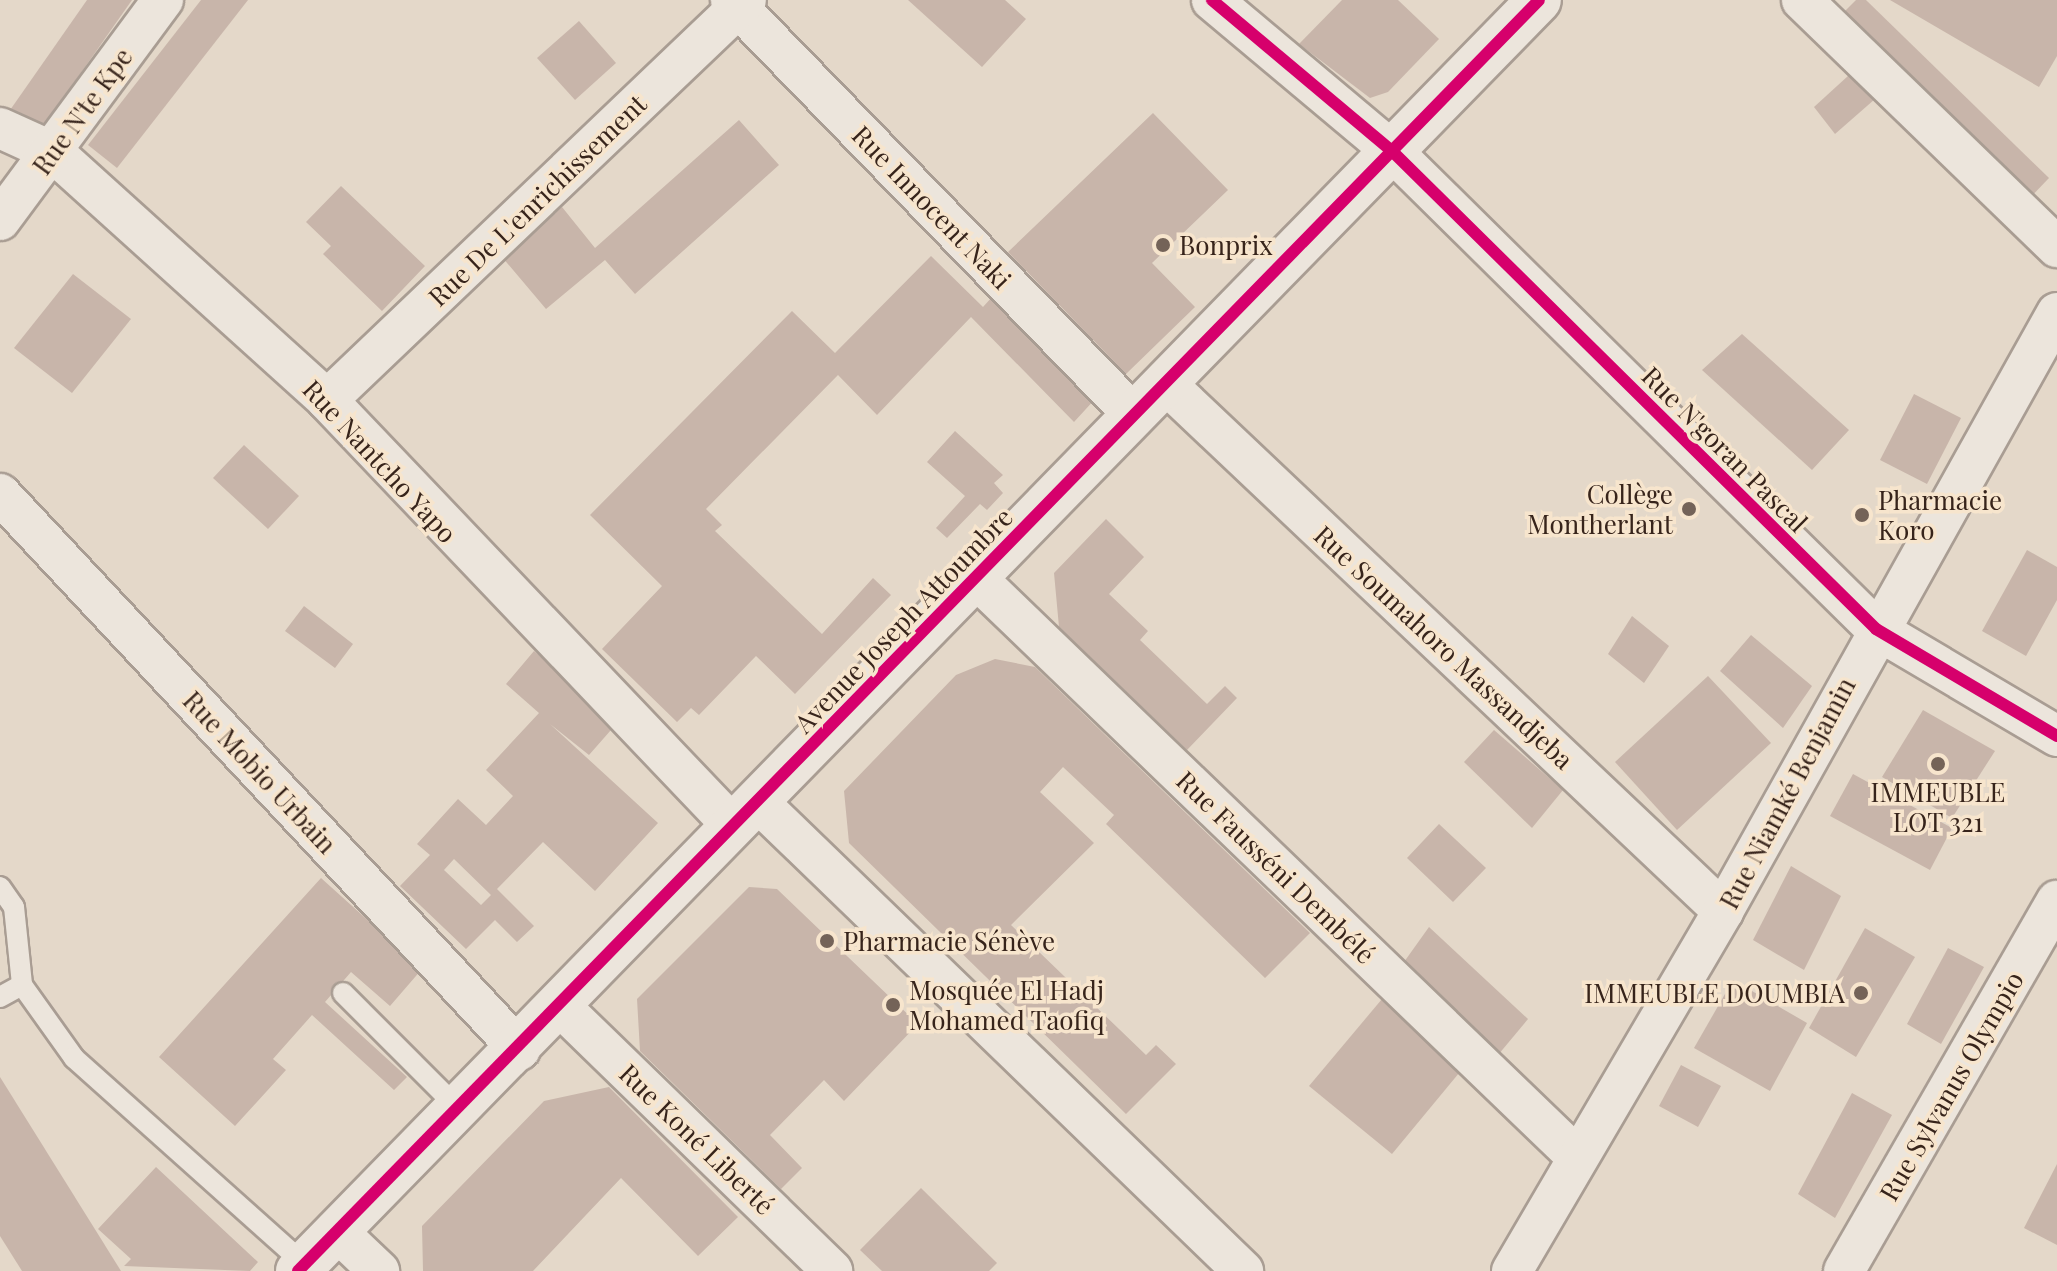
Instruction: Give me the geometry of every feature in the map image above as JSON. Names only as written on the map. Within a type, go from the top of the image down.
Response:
[{"type":"street","name":"Rue N'te Kpe","points":[[0,220],[163,0]]},
{"type":"street","name":"Rue N'goran Pascal","points":[[1212,0],[1393,152],[1876,629],[2057,736]]},
{"type":"street","name":"Avenue Joseph Attoumbre","points":[[301,1268],[562,1008],[745,814],[1539,0]]},
{"type":"street","points":[[1802,0],[2057,247]]},
{"type":"street","name":"Rue De L'enrichissement","points":[[327,400],[738,2]]},
{"type":"street","name":"Rue Innocent Naki","points":[[738,2],[1133,414]]},
{"type":"street","name":"Rue Nantcho Yapo","points":[[0,128],[53,152],[327,400],[745,814],[1243,1271]]},
{"type":"street","name":"Rue Niamké Benjamin","points":[[1512,1271],[1576,1156],[1723,911],[1876,629],[2057,313]]},
{"type":"street","name":"Rue Soumahoro Massandjeba","points":[[1164,382],[1723,911]]},
{"type":"street","name":"Rue Mobio Urbain","points":[[0,494],[520,1050]]},
{"type":"street","name":"Rue Fausséni Dembélé","points":[[976,578],[1576,1156]]},
{"type":"street","name":"Rue Sylvanus Olympio","points":[[1844,1271],[2057,901]]},
{"type":"street","name":"Rue Koné Liberté","points":[[562,1008],[832,1271]]},
{"type":"street","points":[[338,1232],[379,1271]]},
{"type":"lane","points":[[0,887],[20,934],[22,985],[74,1058],[301,1268]]},
{"type":"lane","points":[[0,997],[22,985]]},
{"type":"lane","points":[[343,993],[460,1110]]},
{"type":"building","points":[[87,0],[132,0],[38,134],[8,113]]},
{"type":"building","points":[[201,0],[248,0],[117,168],[88,145]]},
{"type":"building","points":[[908,0],[1005,0],[1026,19],[982,67]]},
{"type":"building","points":[[1342,0],[1398,0],[1439,39],[1388,92],[1370,98],[1299,44]]},
{"type":"building","points":[[1856,0],[1866,0],[2049,178],[2028,200],[1840,16]]},
{"type":"building","points":[[1890,0],[2057,0],[2057,56],[2039,87]]},
{"type":"building","points":[[579,21],[616,63],[575,100],[537,58]]},
{"type":"building","points":[[1860,65],[1883,92],[1835,134],[1814,107]]},
{"type":"building","points":[[1153,113],[1228,190],[1152,263],[1195,307],[1126,374],[1008,252]]},
{"type":"building","points":[[739,120],[779,165],[635,294],[605,260],[546,309],[502,257],[562,207],[595,248]]},
{"type":"building","points":[[341,186],[425,266],[382,311],[323,254],[331,246],[306,222]]},
{"type":"building","points":[[931,256],[983,307],[992,297],[1096,398],[1074,422],[971,317],[877,415],[838,375],[706,509],[722,525],[715,531],[822,634],[873,578],[891,595],[795,694],[756,656],[699,715],[691,708],[677,722],[602,649],[662,586],[590,515],[792,311],[835,353]]},
{"type":"building","points":[[73,274],[131,319],[72,393],[14,348]]},
{"type":"building","points":[[1742,334],[1849,430],[1812,470],[1702,370]]},
{"type":"building","points":[[1914,394],[1961,418],[1927,484],[1880,460]]},
{"type":"building","points":[[955,431],[1003,475],[994,483],[1003,493],[987,510],[980,504],[947,538],[936,528],[965,496],[927,462]]},
{"type":"building","points":[[244,445],[299,496],[268,529],[213,478]]},
{"type":"building","points":[[1106,519],[1144,557],[1109,594],[1148,631],[1140,640],[1207,704],[1225,686],[1237,698],[1187,750],[1059,627],[1054,573]]},
{"type":"building","points":[[2027,550],[2057,567],[2057,600],[2026,656],[1982,631]]},
{"type":"building","points":[[304,606],[353,644],[335,668],[285,631]]},
{"type":"building","points":[[1632,616],[1669,646],[1644,683],[1608,654]]},
{"type":"building","points":[[1751,635],[1812,686],[1783,728],[1720,671]]},
{"type":"building","points":[[534,651],[618,722],[589,755],[550,724],[658,823],[595,891],[543,842],[497,889],[534,926],[517,942],[495,920],[466,949],[400,886],[430,855],[417,844],[458,799],[486,825],[513,796],[486,770],[539,713],[506,684]],"holes":[[[454,859],[491,895],[481,905],[444,870]]]},
{"type":"building","points":[[995,659],[1035,667],[1310,933],[1265,978],[1106,824],[1114,815],[1063,767],[1040,792],[1094,843],[1011,925],[1146,1055],[1156,1045],[1176,1064],[1126,1114],[849,843],[844,791],[956,675]]},
{"type":"building","points":[[1708,676],[1771,743],[1677,830],[1615,762]]},
{"type":"building","name":"IMMEUBLE LOT 321","points":[[1923,710],[1995,751],[1952,818],[1882,777]]},
{"type":"building","points":[[1494,730],[1563,790],[1532,828],[1464,762]]},
{"type":"building","points":[[1853,774],[1952,828],[1930,870],[1830,816]]},
{"type":"building","points":[[1439,824],[1486,868],[1453,902],[1407,858]]},
{"type":"building","points":[[1791,866],[1841,896],[1804,970],[1753,940]]},
{"type":"building","points":[[321,878],[422,969],[390,1006],[351,972],[325,1002],[407,1077],[394,1090],[312,1015],[273,1059],[286,1070],[235,1126],[159,1057]]},
{"type":"building","points":[[749,887],[777,889],[918,1024],[844,1101],[824,1080],[770,1135],[802,1168],[781,1189],[640,1051],[637,999]]},
{"type":"building","points":[[1429,927],[1528,1019],[1493,1061],[1399,969]]},
{"type":"building","name":"IMMEUBLE DOUMBIA","points":[[1865,928],[1915,957],[1856,1057],[1809,1028]]},
{"type":"building","points":[[1948,948],[1984,967],[1941,1044],[1907,1024]]},
{"type":"building","points":[[1733,980],[1807,1023],[1770,1091],[1694,1048]]},
{"type":"building","points":[[1382,999],[1464,1067],[1392,1154],[1309,1086]]},
{"type":"building","points":[[1681,1065],[1721,1086],[1698,1127],[1659,1106]]},
{"type":"building","points":[[0,1077],[121,1271],[22,1271],[0,1236]]},
{"type":"building","points":[[609,1087],[738,1217],[698,1256],[621,1178],[533,1271],[423,1271],[422,1226],[544,1101]]},
{"type":"building","points":[[1852,1093],[1892,1115],[1835,1218],[1798,1194]]},
{"type":"building","points":[[2057,1164],[2057,1245],[2024,1228]]},
{"type":"building","points":[[156,1167],[258,1262],[250,1271],[124,1266],[131,1259],[98,1229]]},
{"type":"building","points":[[921,1188],[997,1263],[989,1271],[882,1271],[860,1250]]},
{"type":"cycle path","points":[[1212,0],[1393,152],[1876,629],[2057,736]]},
{"type":"cycle path","points":[[298,1271],[1539,0]]},
{"type":"place","name":"Bonprix","points":[[1163,245]]},
{"type":"place","name":"Collège Montherlant","points":[[1689,509]]},
{"type":"place","name":"Pharmacie Koro","points":[[1862,515]]},
{"type":"place","name":"IMMEUBLE LOT 321","points":[[1938,764]]},
{"type":"place","name":"Pharmacie Sénève","points":[[827,941]]},
{"type":"place","name":"IMMEUBLE DOUMBIA","points":[[1861,993]]},
{"type":"place","name":"Mosquée El Hadj Mohamed Taofiq","points":[[893,1005]]}]
